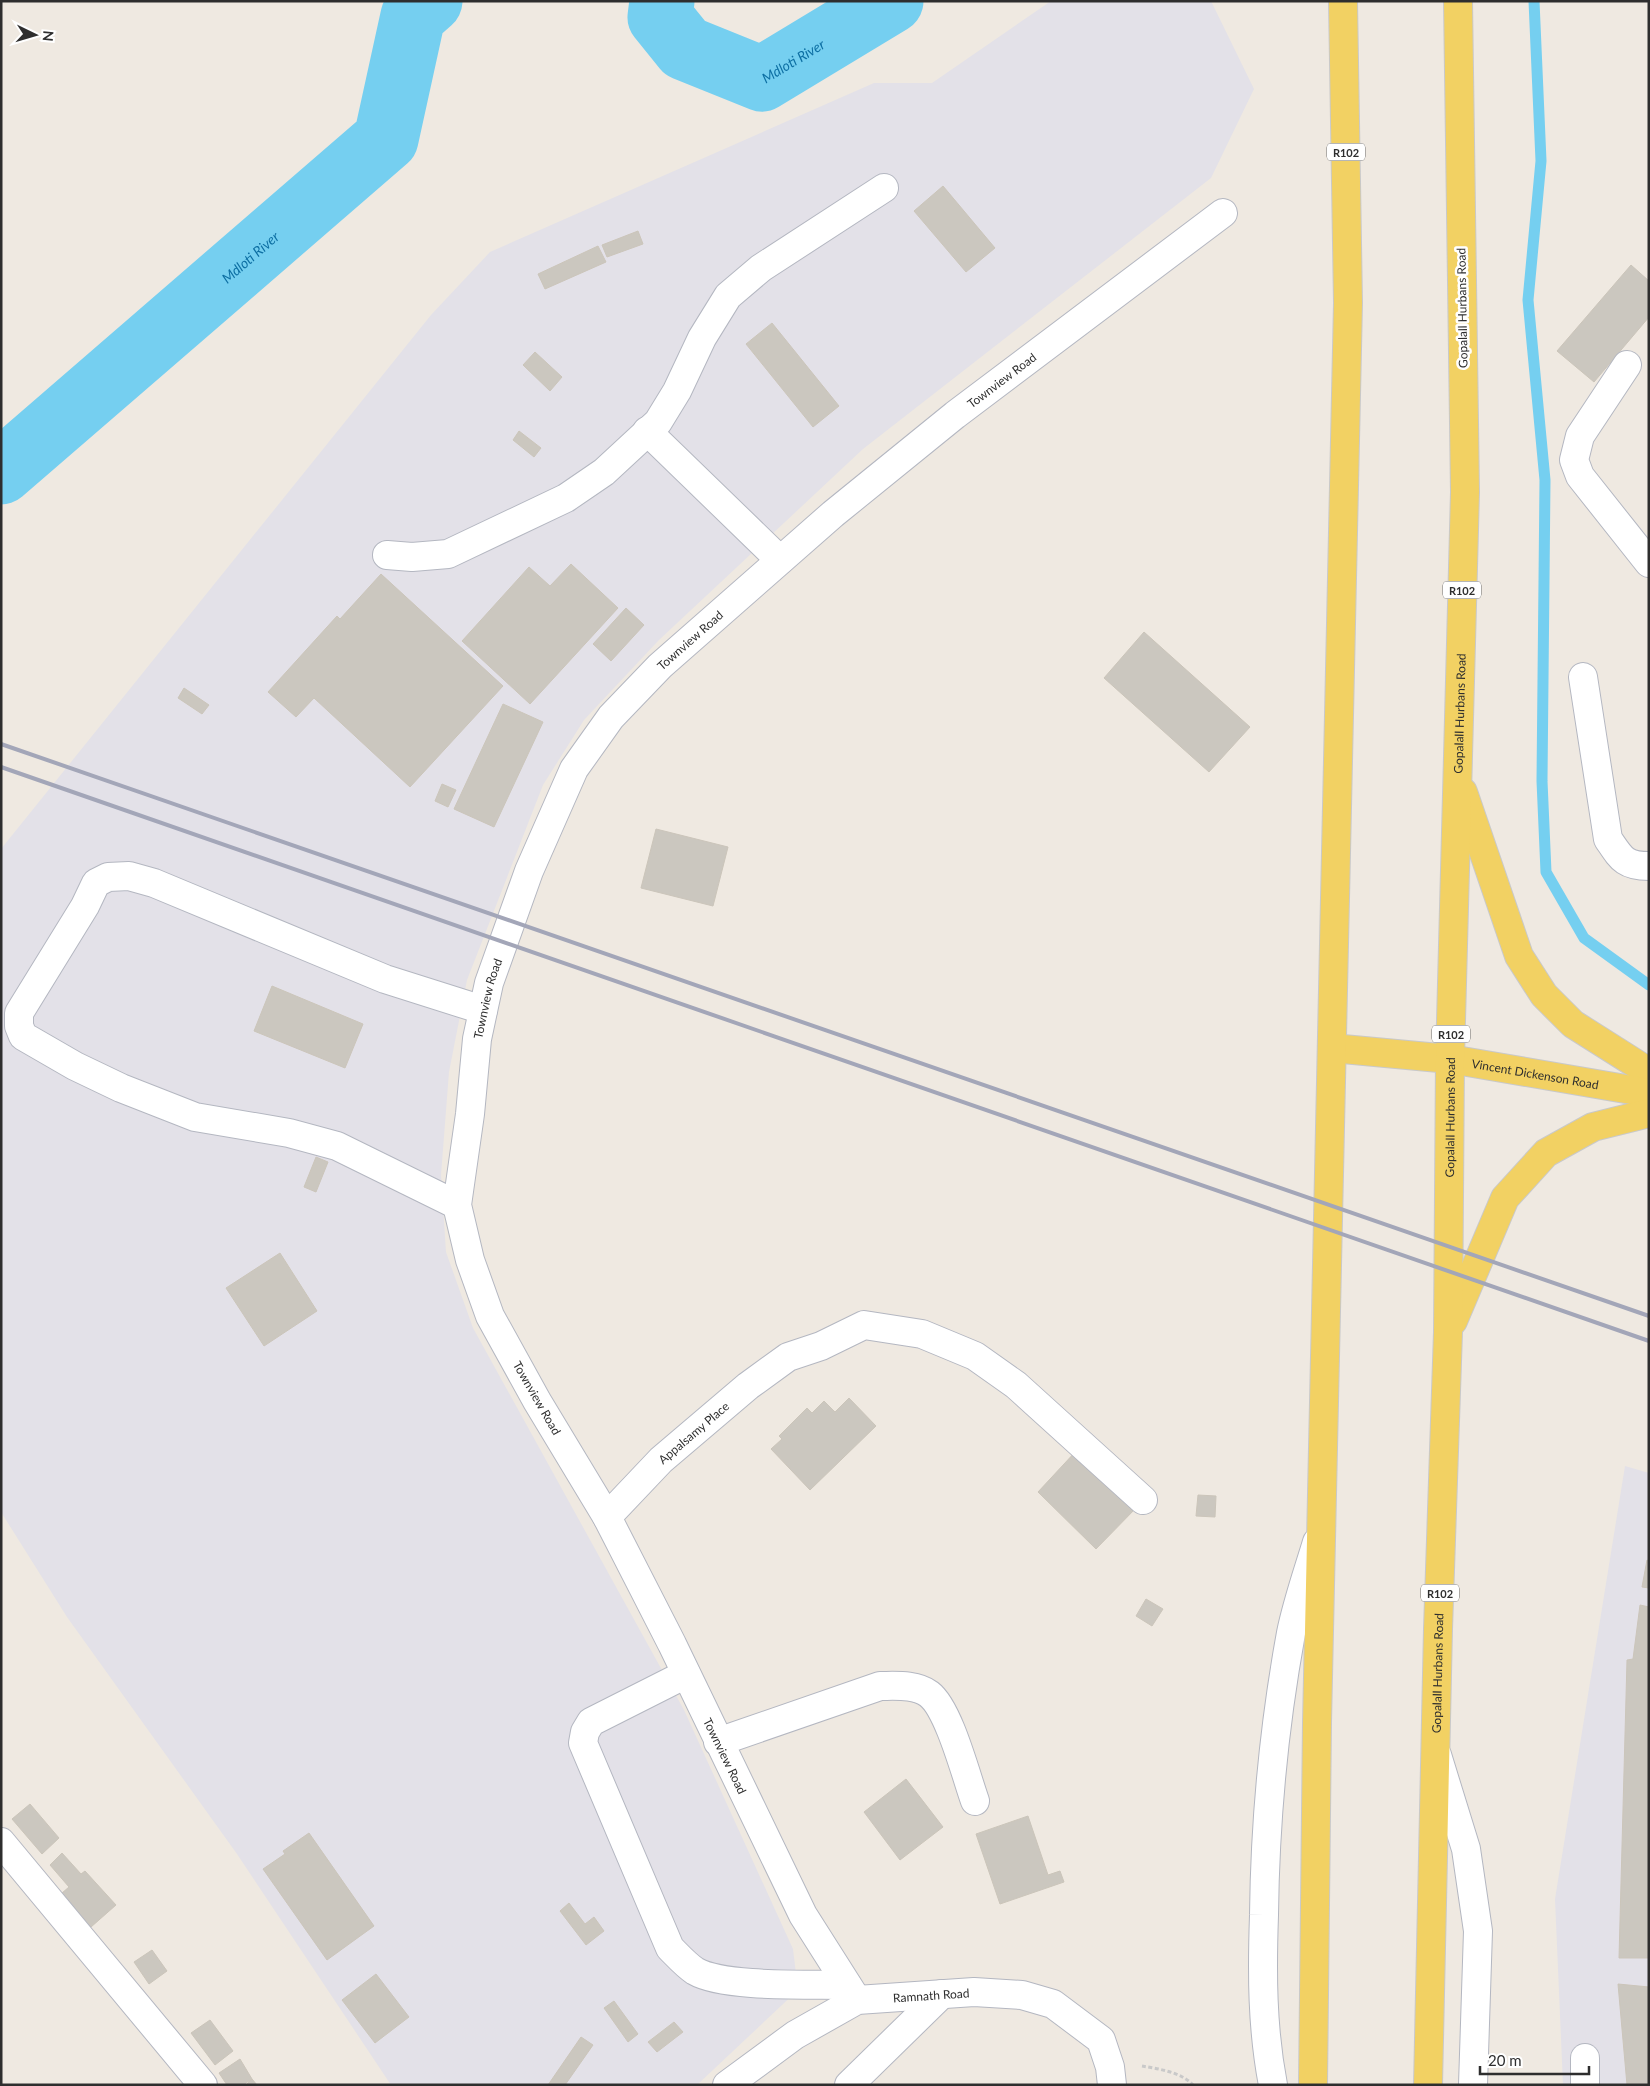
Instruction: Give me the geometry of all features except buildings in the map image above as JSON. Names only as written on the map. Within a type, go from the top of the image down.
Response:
[{"type":"main road","name":"R102","points":[[1313,2085],[1321,1526],[1348,303],[1342,1]]},
{"type":"main road","name":"Gopalall Hurbans Road","points":[[1428,2085],[1448,1332],[1450,1059],[1465,492],[1458,1]]},
{"type":"main road","points":[[1457,774],[1519,956],[1544,995],[1574,1024],[1649,1072]]},
{"type":"main road","name":"Vincent Dickenson Road","points":[[1332,1048],[1450,1059],[1649,1093]]},
{"type":"main road","points":[[1448,1332],[1505,1198],[1522,1178],[1546,1153],[1593,1127],[1649,1113]]},
{"type":"street","points":[[387,555],[412,557],[448,554],[566,498],[604,472],[658,422],[677,391],[702,338],[728,296],[761,268],[884,188]]},
{"type":"street","name":"Townview Road","points":[[852,1993],[803,1915],[608,1517],[537,1401],[490,1316],[470,1260],[457,1205],[470,1114],[477,1039],[483,1010],[489,982],[529,870],[574,769],[611,717],[660,666],[780,560],[954,415],[1223,213]]},
{"type":"street","points":[[1628,365],[1580,436],[1574,460],[1580,476],[1649,563]]},
{"type":"street","points":[[648,431],[780,560]]},
{"type":"street","points":[[1583,677],[1608,839],[1620,857],[1633,866],[1649,866]]},
{"type":"street","points":[[457,1205],[337,1146],[289,1133],[195,1117],[121,1088],[75,1066],[23,1036],[19,1026],[19,1013],[85,906],[96,883],[108,877],[129,876],[154,883],[385,979],[483,1010]]},
{"type":"street","name":"Appalsamy Place","points":[[608,1517],[669,1453],[748,1386],[788,1357],[821,1346],[864,1325],[922,1334],[975,1356],[1016,1385],[1143,1500]]},
{"type":"street","points":[[1273,2085],[1265,2045],[1262,1979],[1264,1870],[1270,1800],[1278,1721],[1291,1632],[1321,1526]]},
{"type":"street","points":[[686,1674],[591,1722],[585,1732],[583,1743],[670,1948],[696,1972],[720,1979],[852,1993]]},
{"type":"street","points":[[718,1742],[880,1686],[907,1686],[929,1694],[945,1716],[975,1801]]},
{"type":"street","points":[[1436,1751],[1466,1849],[1478,1931],[1473,2085]]},
{"type":"street","points":[[1,1842],[203,2085]]},
{"type":"street","name":"Ramnath Road","points":[[727,2085],[852,1993],[1004,1993],[1053,2004],[1090,2029],[1101,2040],[1109,2072]]},
{"type":"street","points":[[850,2085],[942,1994]]},
{"type":"path","points":[[1109,2072],[1161,2069],[1188,2079],[1193,2085]]},
{"type":"shaded area","points":[[1051,1],[1211,1],[1254,89],[1211,178],[863,449],[659,640],[584,720],[543,785],[467,980],[449,1072],[441,1175],[446,1252],[473,1328],[684,1710],[793,1949],[798,1990],[697,2085],[391,2085],[237,1854],[67,1617],[1,1512],[1,849],[431,315],[490,252],[874,83],[932,83]]},
{"type":"shaded area","points":[[1625,1466],[1649,1473],[1649,2085],[1563,2085],[1555,1899]]},
{"type":"waterway","name":"Mdloti River","points":[[1,472],[386,139],[413,16],[430,1]]},
{"type":"waterway","name":"Mdloti River","points":[[662,1],[660,17],[685,48],[762,79],[891,1]]},
{"type":"waterway","points":[[1534,1],[1541,161],[1528,300],[1545,480],[1542,781],[1546,872],[1584,938],[1649,985]]},
{"type":"railway","points":[[1,744],[1649,1316]]},
{"type":"railway","points":[[1,767],[1649,1341]]}]
